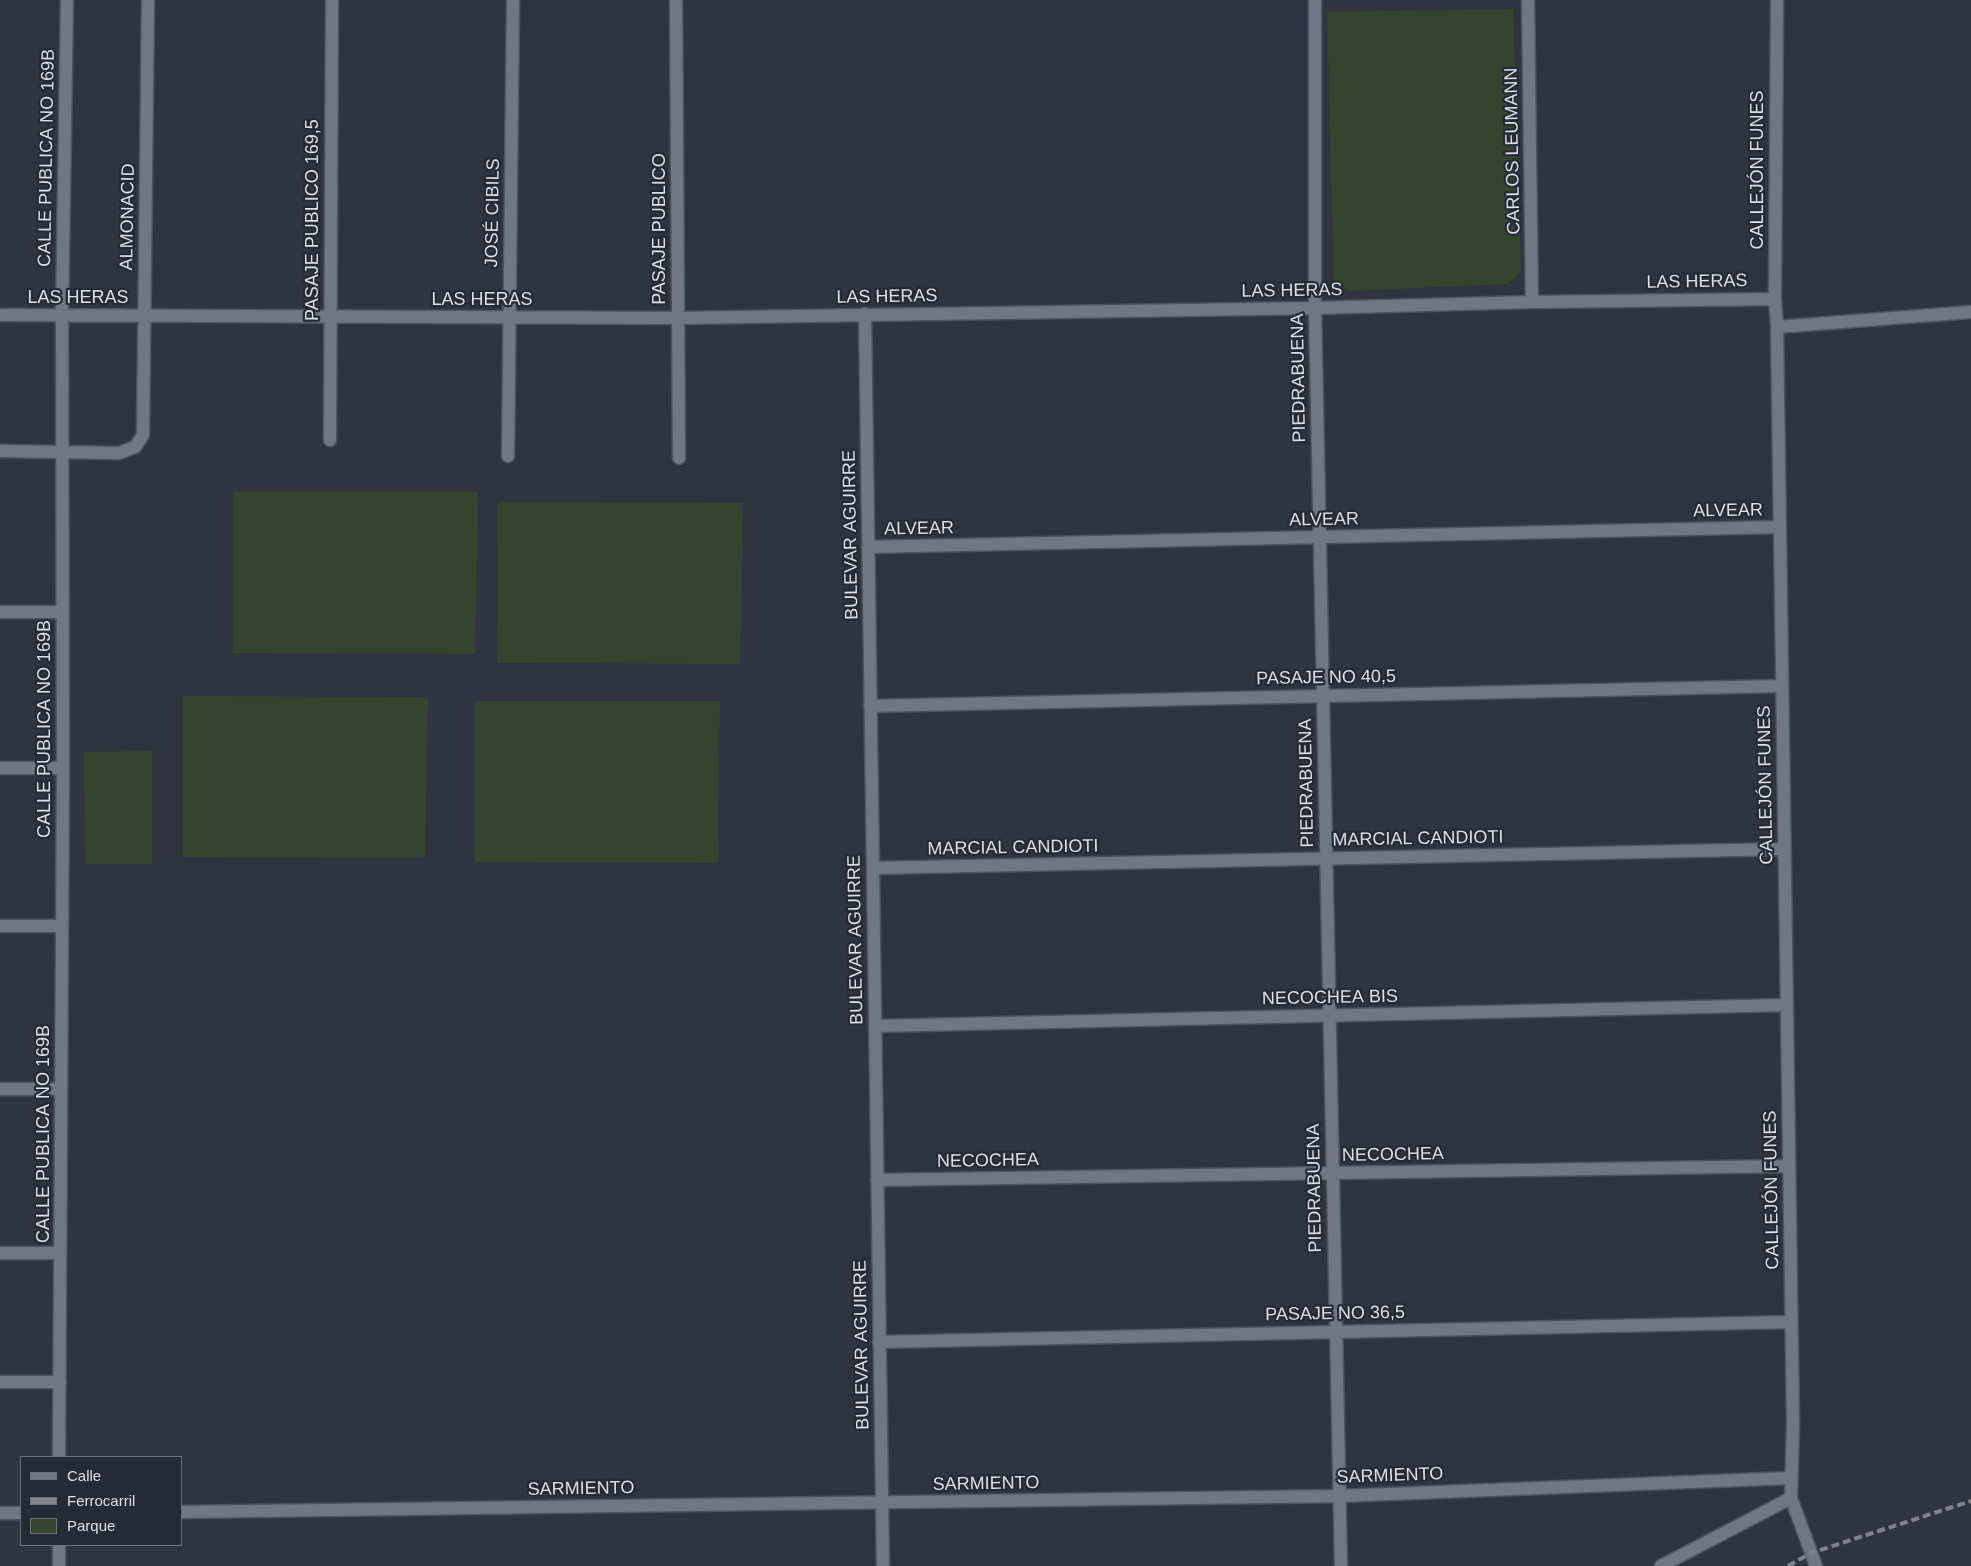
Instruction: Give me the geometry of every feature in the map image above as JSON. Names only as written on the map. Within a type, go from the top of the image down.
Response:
[{"type":"street","name":"CALLE PUBLICA NO 169B","points":[[60,1456],[63,768],[62,316],[67,0]]},
{"type":"street","name":"ALMONACID","points":[[63,452],[119,453],[135,447],[143,435],[148,0]]},
{"type":"street","name":"PASAJE PUBLICO 169,5","points":[[330,440],[332,0]]},
{"type":"street","name":"JOSÉ CIBILS","points":[[508,456],[513,0]]},
{"type":"street","name":"PASAJE PUBLICO","points":[[676,0],[679,458]]},
{"type":"street","name":"PIEDRABUENA","points":[[1316,0],[1315,308],[1340,1566]]},
{"type":"street","name":"CARLOS LEUMANN","points":[[1528,0],[1532,302]]},
{"type":"street","name":"CALLEJÓN FUNES","points":[[1777,0],[1775,299],[1791,1322],[1792,1423],[1790,1478],[1791,1498],[1816,1566]]},
{"type":"street","name":"LAS HERAS","points":[[0,315],[678,318],[1775,299]]},
{"type":"street","points":[[1776,327],[1971,312]]},
{"type":"street","name":"BULEVAR AGUIRRE","points":[[865,314],[883,1566]]},
{"type":"street","points":[[0,451],[63,452]]},
{"type":"street","name":"ALVEAR","points":[[868,547],[1780,527]]},
{"type":"street","points":[[0,612],[63,612]]},
{"type":"street","name":"PASAJE NO 40,5","points":[[870,706],[1782,686]]},
{"type":"street","points":[[0,768],[63,768]]},
{"type":"street","name":"MARCIAL CANDIOTI","points":[[873,868],[1784,849]]},
{"type":"street","points":[[0,926],[62,926]]},
{"type":"street","name":"NECOCHEA BIS","points":[[875,1026],[1786,1005]]},
{"type":"street","points":[[0,1089],[61,1089]]},
{"type":"street","name":"NECOCHEA","points":[[877,1180],[1789,1166]]},
{"type":"street","points":[[0,1253],[60,1254]]},
{"type":"street","name":"PASAJE NO 36,5","points":[[880,1342],[1791,1322]]},
{"type":"street","points":[[0,1382],[60,1382]]},
{"type":"street","name":"SARMIENTO","points":[[182,1512],[1339,1496],[1790,1478]]},
{"type":"street","points":[[1661,1566],[1791,1498]]},
{"type":"street","points":[[0,1513],[20,1513]]},
{"type":"street","points":[[59,1546],[59,1566]]},
{"type":"green space","points":[[1513,9],[1521,272],[1508,284],[1349,291],[1334,283],[1327,12]]},
{"type":"green space","points":[[233,492],[478,492],[475,654],[233,653]]},
{"type":"green space","points":[[498,502],[743,503],[740,664],[497,663]]},
{"type":"green space","points":[[183,696],[428,697],[425,858],[183,857]]},
{"type":"green space","points":[[475,701],[720,701],[718,863],[475,862]]},
{"type":"green space","points":[[152,751],[152,864],[85,864],[84,752]]},
{"type":"railway","points":[[1788,1566],[1811,1553],[1971,1501]]}]
